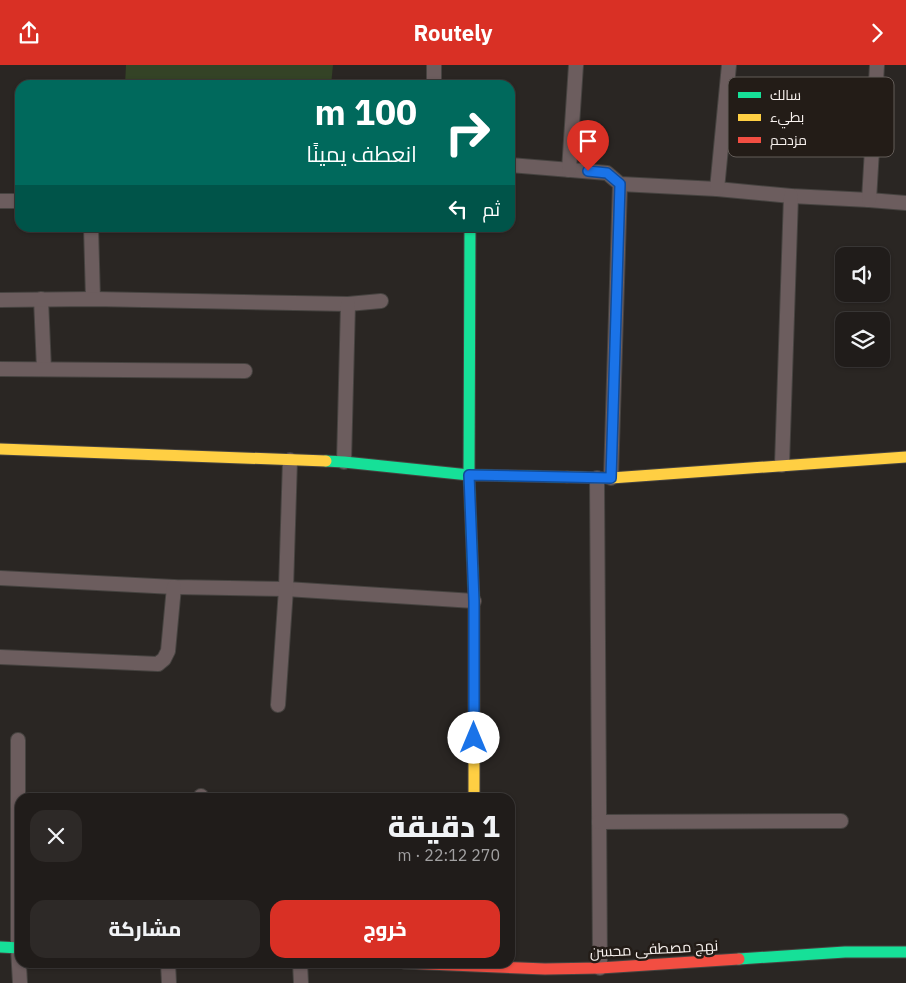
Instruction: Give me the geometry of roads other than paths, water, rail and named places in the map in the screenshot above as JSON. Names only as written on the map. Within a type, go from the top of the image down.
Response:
[{"type":"street","points":[[434,65],[434,80]]},
{"type":"street","points":[[569,170],[576,65]]},
{"type":"street","points":[[717,189],[729,65]]},
{"type":"street","points":[[869,200],[872,157]]},
{"type":"street","points":[[515,165],[607,173],[620,184],[906,203]]},
{"type":"street","points":[[600,968],[599,822],[604,478],[620,184]]},
{"type":"street","points":[[782,465],[791,196]]},
{"type":"street","points":[[0,201],[15,201]]},
{"type":"street","points":[[91,232],[93,299]]},
{"type":"street","points":[[470,232],[469,475],[474,601],[474,793]]},
{"type":"street","points":[[41,299],[44,369]]},
{"type":"street","points":[[0,300],[93,299],[348,304],[381,301]]},
{"type":"street","points":[[344,462],[348,304]]},
{"type":"street","points":[[0,369],[245,371]]},
{"type":"street","points":[[0,449],[344,462],[469,475],[604,478],[906,457]]},
{"type":"street","points":[[278,705],[286,589],[290,460]]},
{"type":"street","points":[[0,578],[174,587],[286,589],[474,601]]},
{"type":"street","points":[[0,657],[158,664],[164,659],[168,651],[174,587]]},
{"type":"street","points":[[18,740],[18,793]]},
{"type":"street","points":[[599,822],[841,821]]},
{"type":"street","points":[[0,947],[15,948]]},
{"type":"street","name":"نهج مصطفى محسن","points":[[497,968],[544,976],[600,968],[844,952],[906,952]]},
{"type":"street","points":[[20,968],[20,983]]},
{"type":"street","points":[[168,968],[169,983]]},
{"type":"street","points":[[300,968],[301,983]]}]
